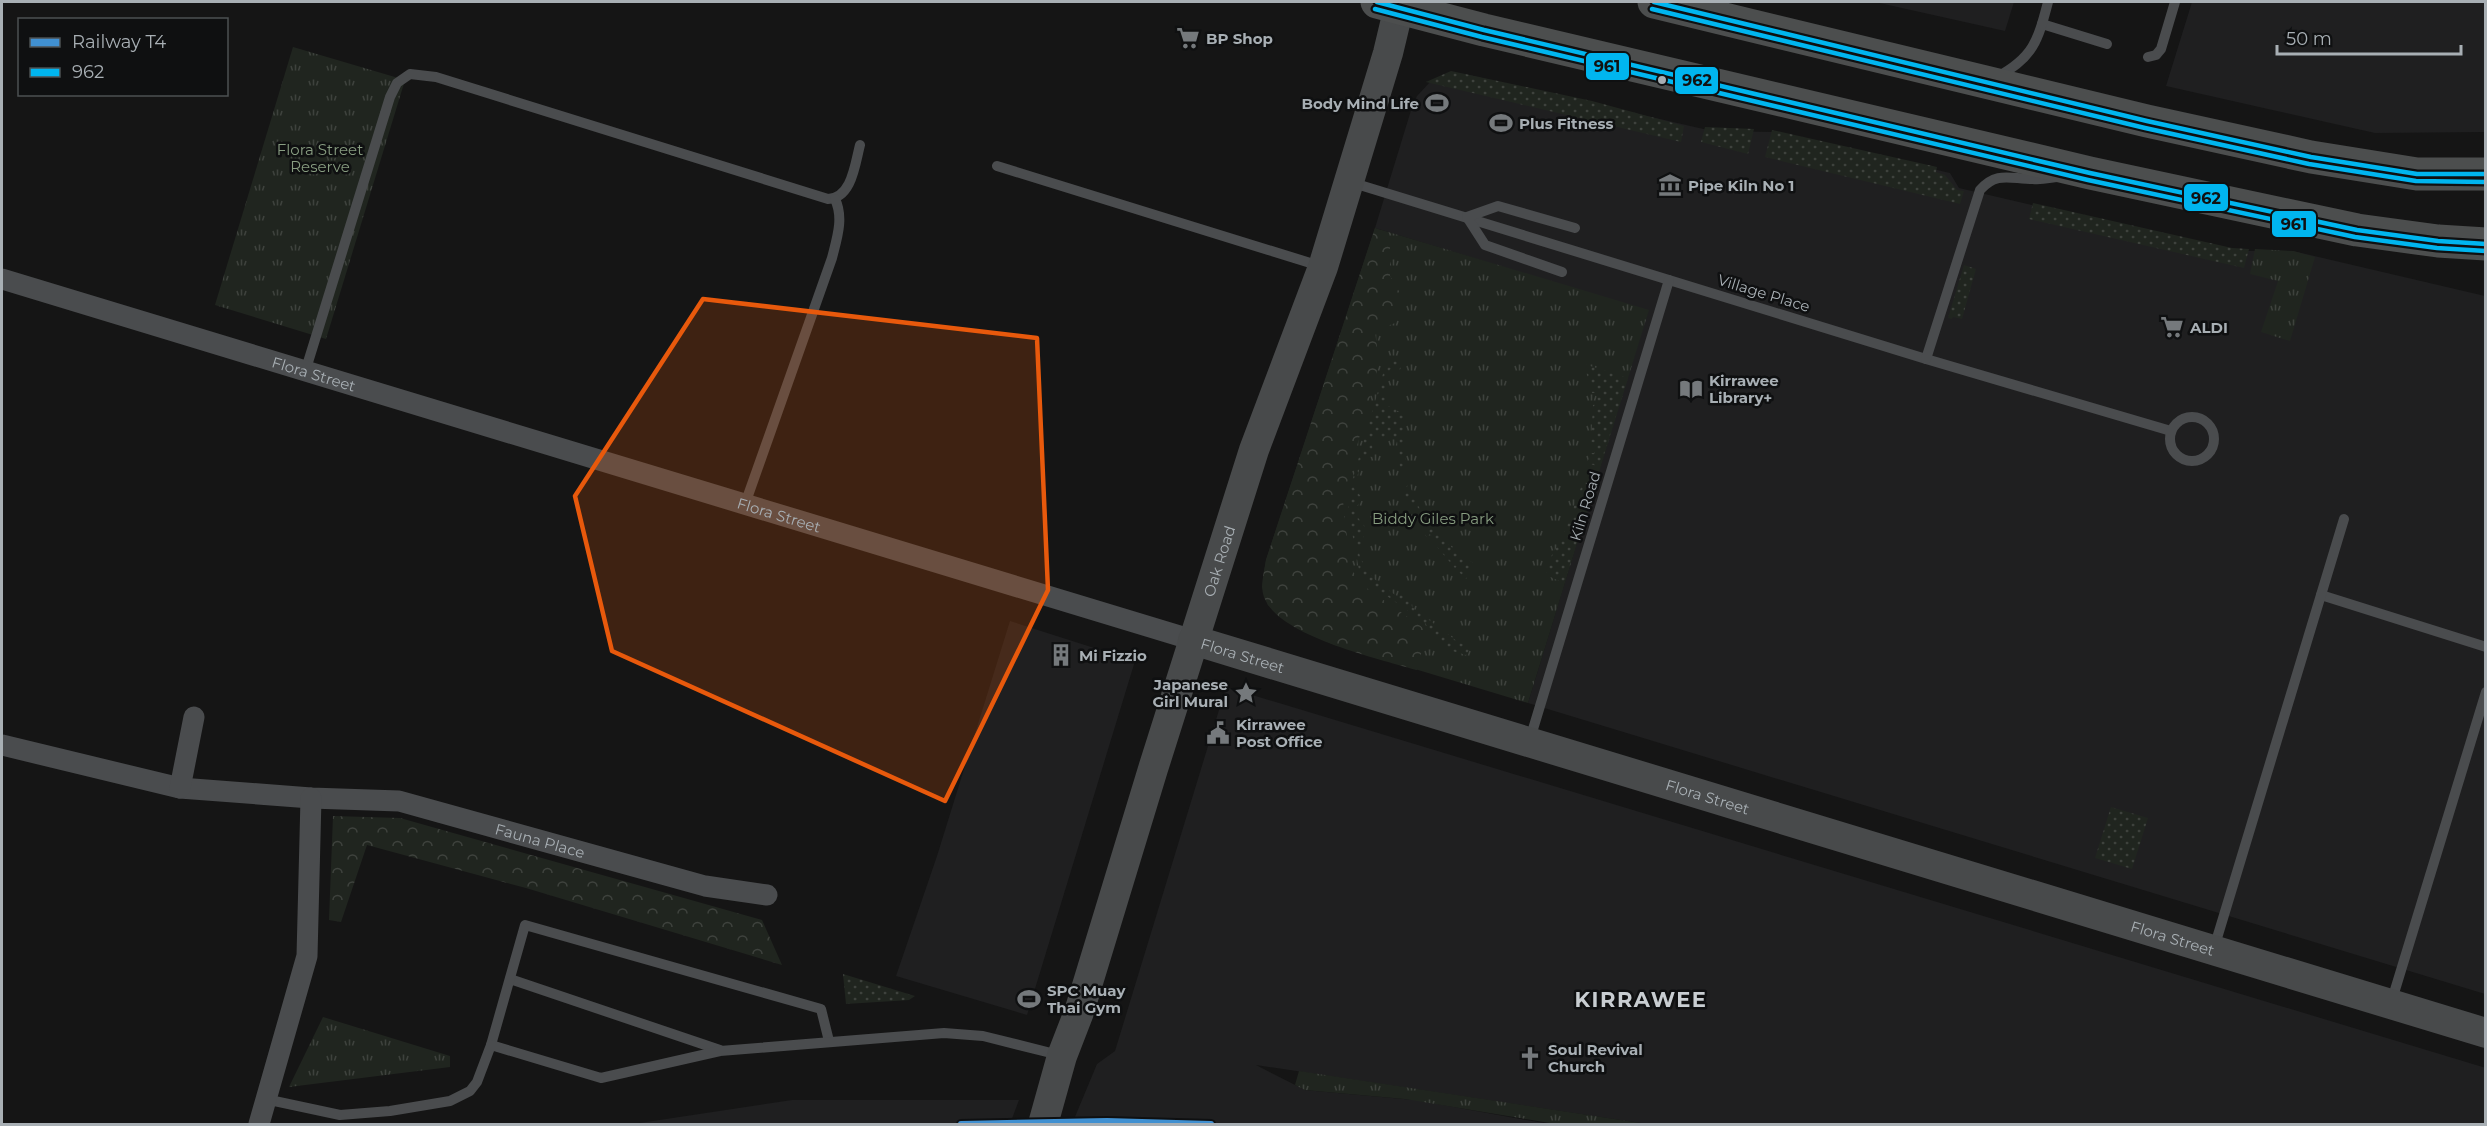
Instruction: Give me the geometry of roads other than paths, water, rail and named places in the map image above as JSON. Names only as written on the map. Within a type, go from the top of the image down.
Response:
[{"type":"highway","points":[[1654,2],[1989,81],[2147,121],[2311,157],[2417,174],[2486,174]]},
{"type":"highway","points":[[1392,3],[1518,39],[2090,172],[2357,230],[2438,241],[2486,244]]},
{"type":"street","name":"Oak Road","points":[[1046,1115],[1062,1056],[1079,1012],[1254,450],[1323,267],[1388,53],[1392,3]]},
{"type":"street","name":"Flora Street","points":[[2,279],[2214,948],[2486,1033]]},
{"type":"street","points":[[180,788],[194,717]]},
{"type":"street","name":"Fauna Place","points":[[2,745],[180,788],[311,798],[399,801],[705,886],[767,895]]},
{"type":"street","points":[[259,1125],[307,956],[311,798]]},
{"type":"lane","points":[[1989,81],[2024,60],[2037,41],[2048,2]]},
{"type":"lane","points":[[2148,57],[2156,55],[2161,49],[2175,2]]},
{"type":"lane","points":[[2042,24],[2107,44]]},
{"type":"lane","points":[[305,372],[390,97],[397,83],[410,74],[436,77],[835,199]]},
{"type":"lane","points":[[835,199],[847,189],[860,145]]},
{"type":"lane","points":[[997,166],[1323,267]]},
{"type":"lane","points":[[1926,358],[1974,201],[1987,182],[2005,176],[2040,179],[2090,172]]},
{"type":"lane","name":"Village Place","points":[[1349,181],[2171,431]]},
{"type":"lane","points":[[745,504],[839,233],[840,212],[835,199]]},
{"type":"lane","points":[[1562,272],[1485,245],[1467,217],[1498,206],[1575,228]]},
{"type":"lane","name":"Kiln Road","points":[[1529,742],[1669,280]]},
{"type":"lane","points":[[2196,417],[2203,419],[2213,430],[2214,446],[2199,460],[2185,460],[2173,452],[2170,445],[2171,431],[2181,420],[2196,417]]},
{"type":"lane","points":[[2214,948],[2344,519]]},
{"type":"lane","points":[[2321,595],[2486,648]]},
{"type":"lane","points":[[2391,1003],[2486,692]]},
{"type":"lane","points":[[265,1099],[340,1115],[381,1113],[450,1101],[470,1092],[477,1083],[491,1045],[525,925],[821,1009],[829,1041]]},
{"type":"lane","points":[[510,979],[720,1050]]},
{"type":"lane","points":[[491,1045],[601,1078],[720,1050],[961,1034],[1007,1041],[1062,1056]]},
{"type":"rail line","name":"T4","points":[[961,1124],[1107,1121],[1211,1124]]},
{"type":"place","name":"BP Shop","points":[[1188,38]]},
{"type":"place","name":"Body Mind Life","points":[[1437,103]]},
{"type":"place","name":"Plus Fitness","points":[[1501,123]]},
{"type":"place","name":"Pipe Kiln No 1","points":[[1670,185]]},
{"type":"place","name":"ALDI","points":[[2172,327]]},
{"type":"place","name":"Kirrawee Library+","points":[[1691,389]]},
{"type":"place","name":"Mi Fizzio","points":[[1061,655]]},
{"type":"place","name":"Japanese Girl Mural","points":[[1246,693]]},
{"type":"place","name":"Kirrawee Post Office","points":[[1218,733]]},
{"type":"place","name":"SPC Muay Thai Gym","points":[[1029,999]]},
{"type":"place","name":"Soul Revival Church","points":[[1530,1058]]},
{"type":"district","name":"KIRRAWEE","points":[[1641,999]]},
{"type":"park label","name":"Flora Street Reserve","points":[[320,158]]},
{"type":"park label","name":"Biddy Giles Park","points":[[1433,518]]}]
